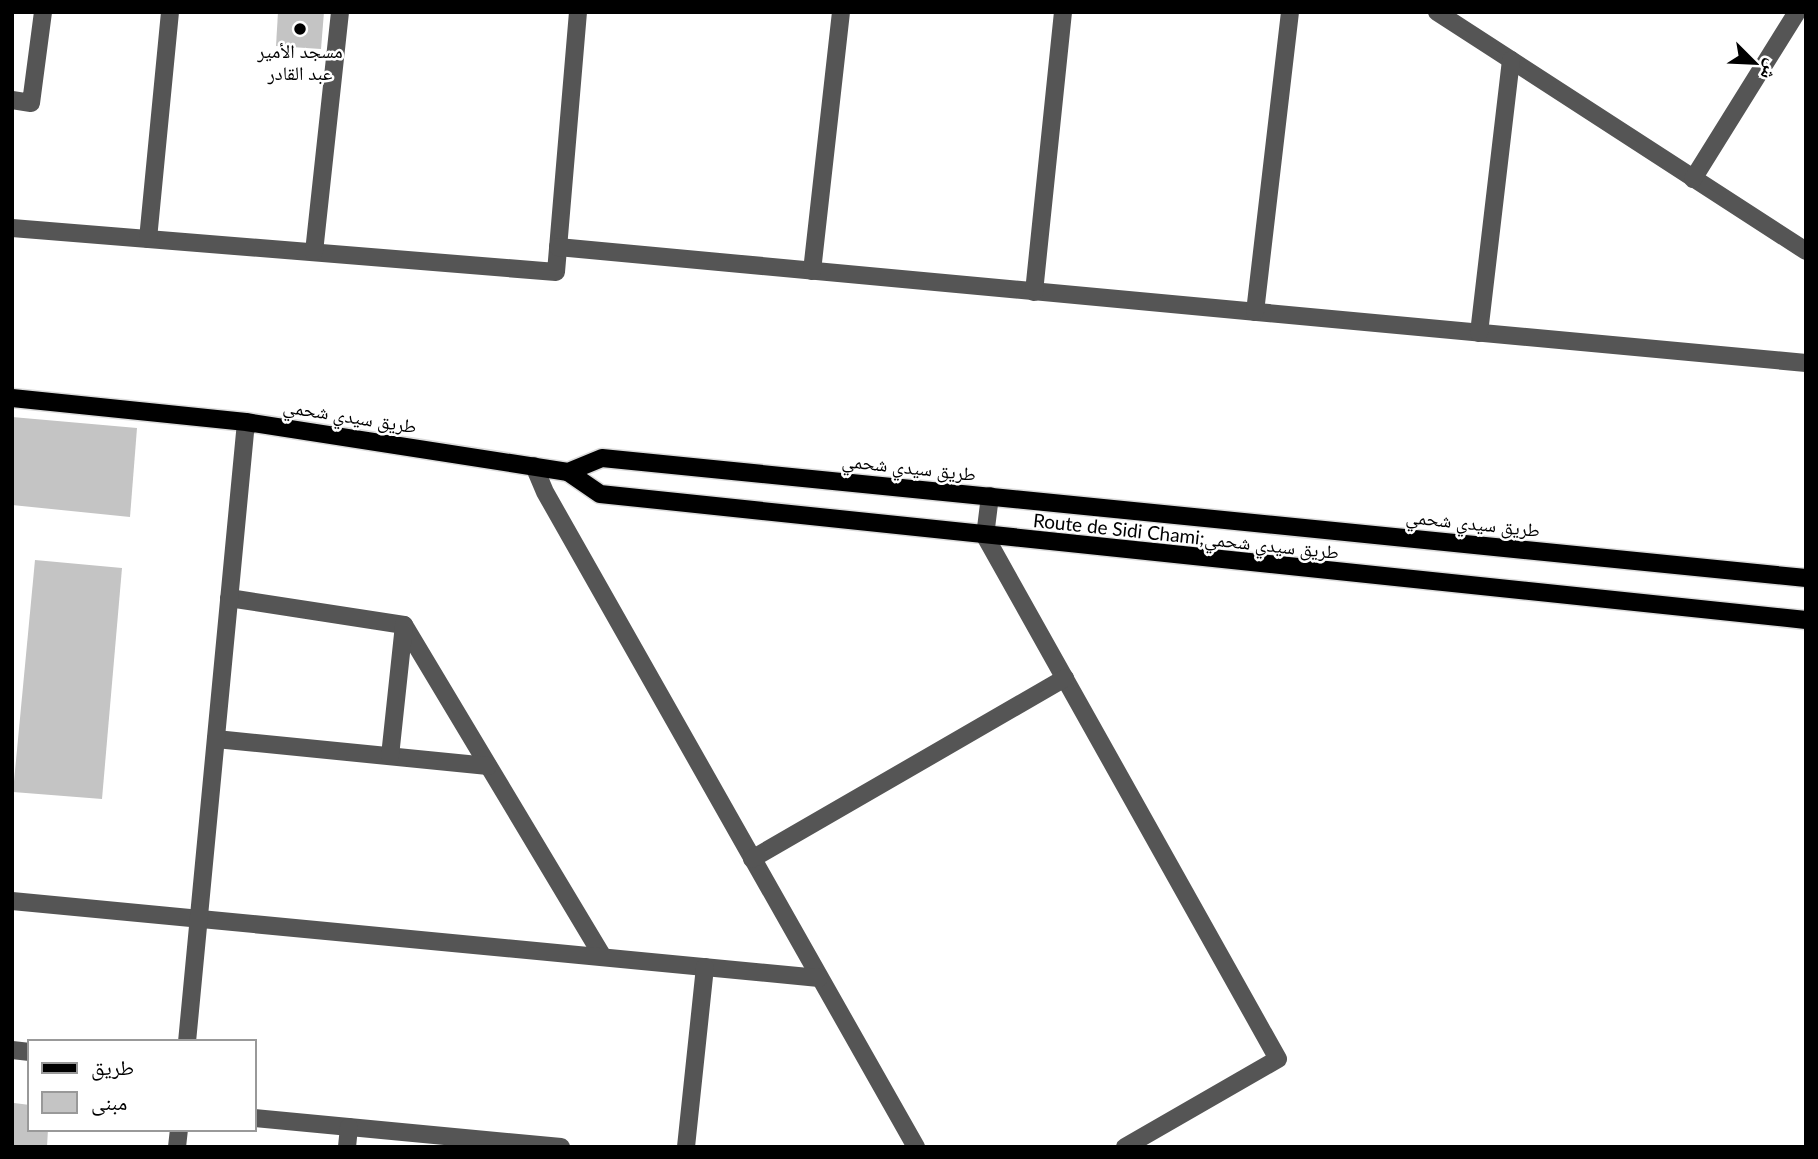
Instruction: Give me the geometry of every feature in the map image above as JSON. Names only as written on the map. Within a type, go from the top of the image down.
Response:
[{"type":"main road","name":"طريق سيدي شحمي","points":[[12,398],[246,422],[568,472],[602,458],[1806,578]]},
{"type":"main road","name":"Route de Sidi Chami;طريق سيدي شحمي","points":[[568,472],[600,494],[1806,620]]},
{"type":"street","points":[[12,100],[31,103],[43,12]]},
{"type":"street","points":[[148,239],[170,12]]},
{"type":"street","points":[[314,252],[340,12]]},
{"type":"street","points":[[12,228],[556,272],[578,12]]},
{"type":"street","points":[[812,271],[841,12]]},
{"type":"street","points":[[1034,292],[1063,12]]},
{"type":"street","points":[[1255,312],[1290,12]]},
{"type":"street","points":[[1437,12],[1461,19],[1511,60],[1806,251]]},
{"type":"street","points":[[1693,178],[1797,12]]},
{"type":"street","points":[[1479,333],[1511,60]]},
{"type":"street","points":[[558,247],[1806,363]]},
{"type":"street","points":[[187,1040],[246,422]]},
{"type":"street","points":[[534,466],[545,492],[916,1147]]},
{"type":"street","points":[[990,496],[985,536],[1278,1059],[1125,1147]]},
{"type":"street","points":[[229,598],[404,625]]},
{"type":"street","points":[[390,756],[404,625]]},
{"type":"street","points":[[404,625],[603,957]]},
{"type":"street","points":[[752,859],[1065,678]]},
{"type":"street","points":[[216,739],[488,766]]},
{"type":"street","points":[[12,901],[819,978]]},
{"type":"street","points":[[686,1147],[705,967]]},
{"type":"street","points":[[256,1118],[515,1145],[561,1147]]},
{"type":"street","points":[[347,1147],[349,1127]]},
{"type":"building","name":"مسجد الأمير عبد القادر","points":[[278,12],[324,12],[321,49],[276,46]]},
{"type":"building","points":[[12,417],[137,428],[130,517],[12,505]]},
{"type":"building","points":[[35,560],[122,568],[102,799],[13,792]]},
{"type":"building","points":[[14,1103],[28,1105],[28,1131],[48,1131],[47,1147],[12,1147]]},
{"type":"place","name":"مسجد الأمير عبد القادر","points":[[300,29]]}]
